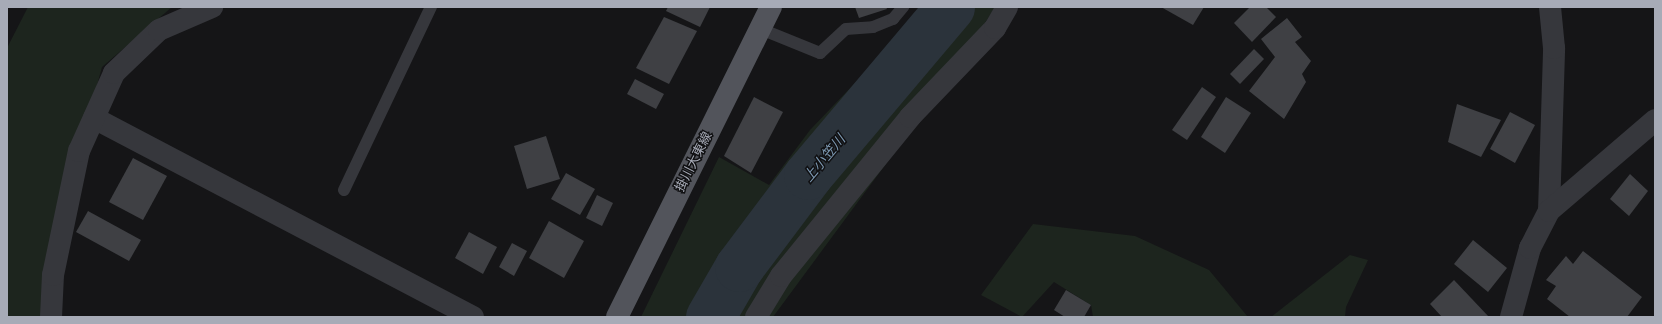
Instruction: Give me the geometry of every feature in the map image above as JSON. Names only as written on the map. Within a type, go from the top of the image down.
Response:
[{"type":"main road","name":"掛川大東線","points":[[616,317],[771,7]]},
{"type":"street","points":[[52,317],[53,275],[79,151],[114,73],[158,30],[212,7]]},
{"type":"street","points":[[756,317],[801,251],[910,117],[995,28],[1007,7]]},
{"type":"street","points":[[1549,211],[1554,48],[1550,7]]},
{"type":"street","points":[[94,118],[473,317]]},
{"type":"street","points":[[1511,317],[1530,248],[1549,211],[1655,120]]},
{"type":"lane","points":[[344,190],[431,7]]},
{"type":"lane","points":[[761,29],[820,53],[846,29],[873,27],[893,19],[903,7]]},
{"type":"shaded area","points":[[28,7],[172,7],[102,67],[79,151],[55,317],[7,317],[7,48]]},
{"type":"shaded area","points":[[923,7],[995,7],[956,69],[773,317],[641,317],[719,157],[769,185],[810,130],[897,39]]},
{"type":"shaded area","points":[[1033,224],[1135,236],[1209,270],[1248,317],[1093,317],[1091,305],[1054,282],[1022,317],[981,295]]},
{"type":"shaded area","points":[[1350,255],[1368,260],[1346,307],[1345,317],[1271,317]]},
{"type":"building","points":[[668,7],[710,7],[700,27],[666,11]]},
{"type":"building","points":[[855,7],[886,7],[887,9],[859,18]]},
{"type":"building","points":[[1161,7],[1204,7],[1193,25]]},
{"type":"building","points":[[1250,7],[1266,7],[1276,17],[1252,42],[1234,23]]},
{"type":"building","points":[[664,17],[697,31],[669,84],[636,68]]},
{"type":"building","points":[[1287,18],[1302,37],[1295,42],[1311,61],[1302,74],[1306,82],[1284,119],[1249,91],[1275,57],[1261,39]]},
{"type":"building","points":[[1254,49],[1264,59],[1240,84],[1230,74]]},
{"type":"building","points":[[635,79],[664,94],[656,109],[627,94]]},
{"type":"building","points":[[1202,87],[1216,97],[1187,140],[1172,130]]},
{"type":"building","points":[[754,97],[783,112],[751,173],[724,156]]},
{"type":"building","points":[[1226,97],[1251,113],[1225,153],[1201,137]]},
{"type":"building","points":[[1457,104],[1501,120],[1481,157],[1448,142]]},
{"type":"building","points":[[1510,112],[1535,125],[1515,163],[1490,149]]},
{"type":"building","points":[[546,136],[560,179],[527,189],[514,146]]},
{"type":"building","points":[[133,158],[167,176],[143,220],[109,202]]},
{"type":"building","points":[[566,173],[595,189],[580,215],[551,199]]},
{"type":"building","points":[[1630,174],[1648,191],[1629,216],[1610,199]]},
{"type":"building","points":[[597,195],[613,203],[602,226],[586,218]]},
{"type":"building","points":[[88,211],[141,240],[129,261],[76,232]]},
{"type":"building","points":[[549,221],[584,241],[564,278],[529,258]]},
{"type":"building","points":[[469,232],[497,247],[483,274],[455,258]]},
{"type":"building","points":[[1473,240],[1507,268],[1488,292],[1454,264]]},
{"type":"building","points":[[512,243],[527,251],[514,276],[499,267]]},
{"type":"building","points":[[1583,251],[1642,297],[1627,317],[1570,317],[1547,299],[1556,286],[1546,280],[1566,256],[1573,264]]},
{"type":"building","points":[[1454,280],[1489,317],[1442,317],[1430,304]]},
{"type":"building","points":[[1066,290],[1091,305],[1084,317],[1065,317],[1054,310]]},
{"type":"waterway","name":"上小笠川","points":[[710,317],[739,267],[808,175],[950,7]]}]
